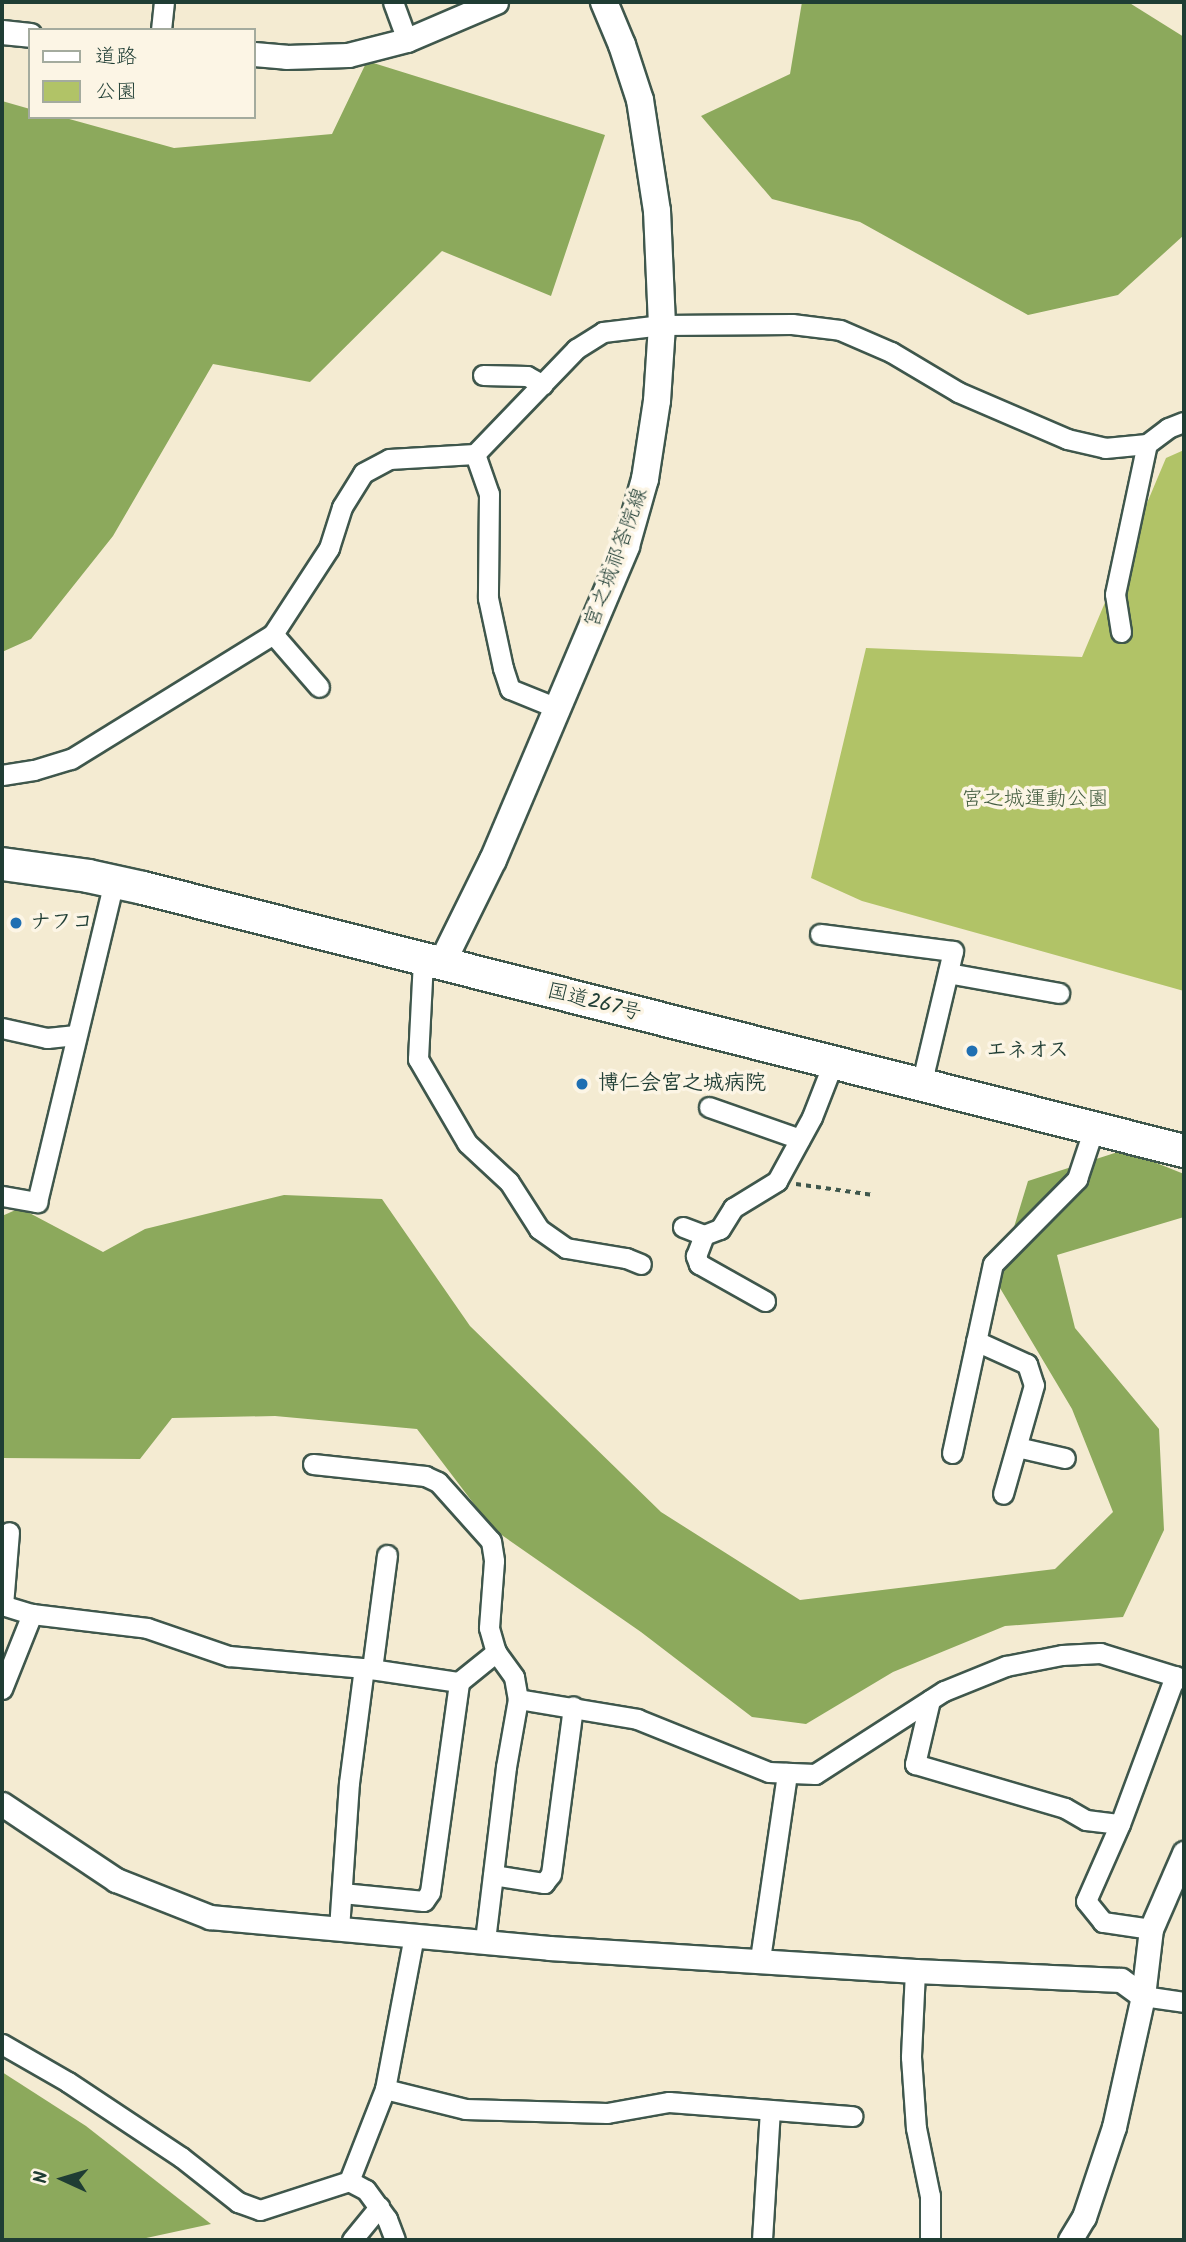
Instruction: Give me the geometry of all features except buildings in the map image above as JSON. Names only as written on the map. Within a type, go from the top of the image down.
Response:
[{"type":"highway","name":"国道267号","points":[[2,864],[114,882],[1184,1151]]},
{"type":"main road","name":"宮之城祁答院線","points":[[432,963],[493,860],[626,546],[645,479],[657,401],[662,326],[657,211],[640,100],[604,2]]},
{"type":"street","points":[[161,28],[164,2]]},
{"type":"street","points":[[393,2],[407,40]]},
{"type":"street","points":[[256,54],[286,57],[348,55],[407,40],[496,2]]},
{"type":"street","points":[[2,33],[28,35]]},
{"type":"street","points":[[2,775],[34,771],[71,759],[273,634],[329,548],[342,507],[363,472],[389,458],[474,454],[576,349],[603,332],[662,326],[792,324],[840,330],[891,352],[958,391],[1067,439],[1105,449],[1147,444],[1168,429],[1184,422]]},
{"type":"street","points":[[483,375],[527,376],[543,385]]},
{"type":"street","points":[[1121,632],[1115,594],[1147,444]]},
{"type":"street","points":[[474,454],[489,495],[488,598],[503,668],[510,689],[557,708]]},
{"type":"street","points":[[273,634],[319,687]]},
{"type":"street","points":[[2,1196],[37,1202],[114,882]]},
{"type":"street","points":[[820,934],[953,951],[921,1085]]},
{"type":"street","points":[[432,963],[418,1059],[467,1143],[509,1182],[539,1229],[566,1248],[626,1258],[642,1265]]},
{"type":"street","points":[[948,973],[1059,993]]},
{"type":"street","points":[[2,1028],[47,1038],[76,1035]]},
{"type":"street","points":[[683,1227],[704,1235],[720,1229],[733,1208],[777,1181],[813,1117],[833,1063]]},
{"type":"street","points":[[709,1107],[800,1139]]},
{"type":"street","points":[[952,1453],[993,1264],[1077,1179],[1094,1128]]},
{"type":"street","points":[[704,1235],[696,1256],[699,1264],[765,1301]]},
{"type":"street","points":[[976,1341],[1027,1364],[1034,1385],[1003,1494]]},
{"type":"street","points":[[1017,1447],[1065,1458]]},
{"type":"street","points":[[313,1464],[425,1476],[438,1482],[491,1541],[494,1561],[489,1628],[496,1652],[514,1677],[518,1699],[506,1768],[485,1941]]},
{"type":"street","points":[[9,1532],[2,1605],[32,1614],[148,1628],[229,1656],[368,1669],[459,1682]]},
{"type":"street","points":[[339,1929],[349,1783],[387,1555]]},
{"type":"street","points":[[2,1689],[32,1614]]},
{"type":"street","points":[[342,1893],[424,1901],[430,1892],[459,1682],[496,1652]]},
{"type":"street","points":[[518,1699],[573,1706],[637,1719],[769,1772],[815,1774],[944,1691],[1006,1667],[1062,1654],[1100,1653],[1180,1677],[1086,1901],[1103,1923],[1151,1929]]},
{"type":"street","points":[[930,1700],[915,1764],[1065,1808],[1086,1820],[1120,1824]]},
{"type":"street","points":[[493,1875],[544,1883],[551,1874],[573,1706]]},
{"type":"street","points":[[760,1959],[787,1773]]},
{"type":"street","points":[[2,1804],[116,1880],[210,1917],[549,1948],[760,1959],[915,1971],[1121,1980],[1143,1996],[1184,2002]]},
{"type":"street","points":[[1070,2240],[1084,2217],[1114,2127],[1143,1996],[1151,1929],[1184,1853]]},
{"type":"street","points":[[349,2180],[385,2089],[414,1935]]},
{"type":"street","points":[[915,1971],[911,2057],[916,2128],[930,2196],[930,2240]]},
{"type":"street","points":[[2,2044],[68,2082],[136,2127],[237,2202],[260,2210],[349,2180],[366,2190],[379,2207],[395,2240]]},
{"type":"street","points":[[385,2089],[465,2109],[607,2113],[669,2102],[852,2116]]},
{"type":"street","points":[[762,2240],[770,2110]]},
{"type":"street","points":[[352,2240],[379,2207]]},
{"type":"path","points":[[777,1181],[873,1195]]},
{"type":"green space","points":[[802,2],[1128,2],[1184,37],[1184,235],[1118,295],[1028,315],[860,222],[772,199],[701,116],[790,74]]},
{"type":"green space","points":[[367,61],[605,135],[551,296],[442,251],[310,382],[213,364],[113,536],[31,639],[2,652],[2,101],[28,108],[28,119],[69,119],[174,148],[332,134]]},
{"type":"green space","name":"宮之城運動公園","points":[[1184,450],[1184,991],[862,901],[811,878],[866,648],[1082,657],[1166,458]]},
{"type":"green space","points":[[1124,1150],[1184,1174],[1184,1217],[1057,1255],[1075,1328],[1159,1429],[1164,1530],[1123,1617],[1005,1626],[893,1672],[806,1724],[752,1717],[641,1632],[493,1529],[417,1429],[275,1416],[172,1418],[140,1459],[2,1458],[2,1216],[20,1208],[103,1252],[145,1229],[284,1195],[382,1199],[470,1326],[661,1512],[800,1600],[1055,1569],[1113,1512],[1072,1409],[997,1283],[1028,1181]]},
{"type":"green space","points":[[2,2072],[86,2126],[211,2224],[137,2240],[2,2240]]},
{"type":"place","name":"ナフコ","points":[[16,923]]},
{"type":"place","name":"エネオス","points":[[972,1051]]},
{"type":"place","name":"博仁会宮之城病院","points":[[582,1084]]}]
